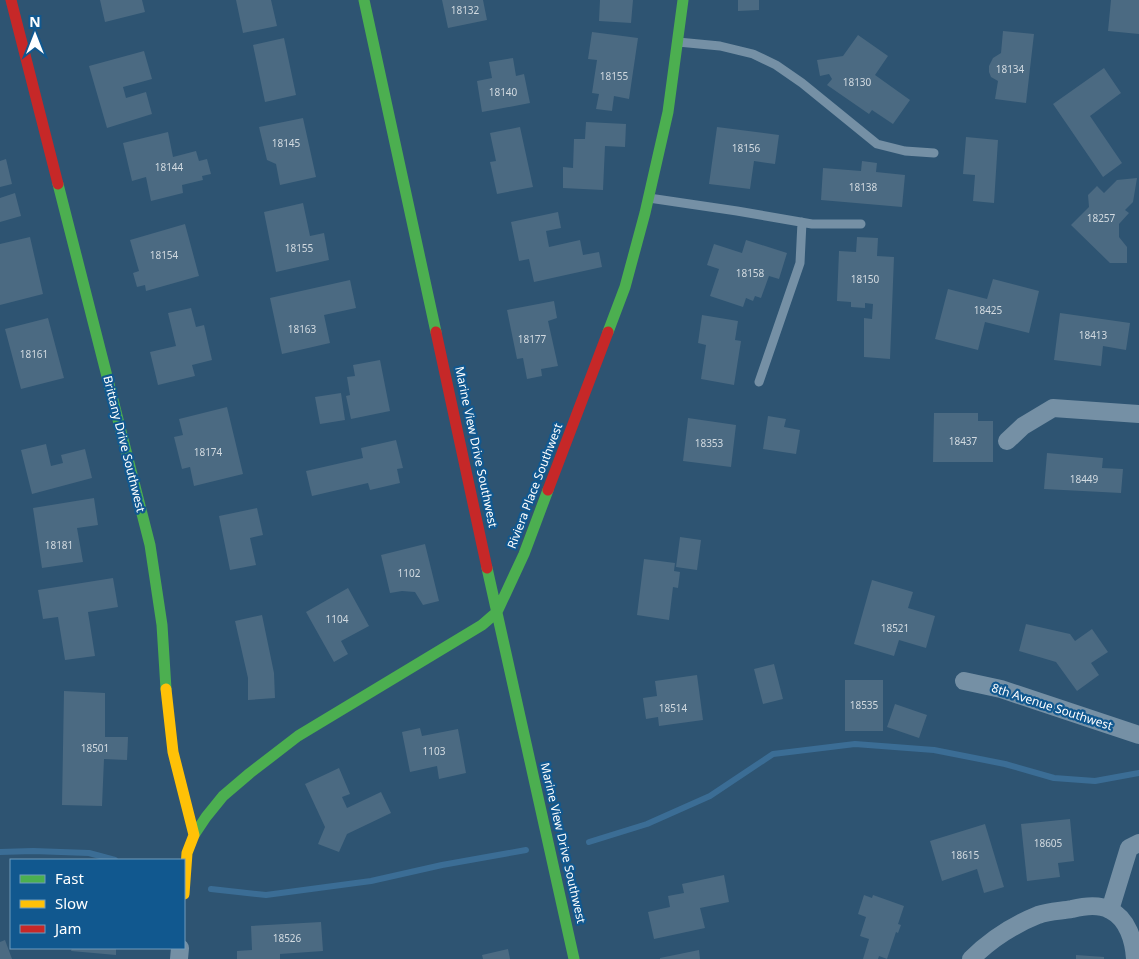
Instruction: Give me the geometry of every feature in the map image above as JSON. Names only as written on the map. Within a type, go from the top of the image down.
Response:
[{"type":"street","name":"Brittany Drive Southwest","points":[[11,0],[150,545],[162,624],[166,696],[173,752],[194,835]]},
{"type":"street","name":"Marine View Drive Southwest","points":[[364,0],[574,959]]},
{"type":"street","name":"Riviera Place Southwest","points":[[194,835],[223,796],[250,772],[291,742],[482,624],[497,612],[524,554],[625,287],[649,198],[668,112],[683,0]]},
{"type":"street","points":[[1007,441],[1023,426],[1054,408],[1139,414]]},
{"type":"street","name":"8th Avenue Southwest","points":[[964,681],[1002,689],[1139,735]]},
{"type":"street","points":[[185,880],[187,853],[194,835]]},
{"type":"street","points":[[1110,910],[1129,848],[1139,843]]},
{"type":"street","points":[[971,959],[984,946],[1007,931],[1040,915],[1096,906],[1110,910],[1122,920],[1131,935],[1135,959]]},
{"type":"lane","points":[[678,42],[720,46],[753,54],[776,65],[802,83],[877,144],[905,151],[934,153]]},
{"type":"lane","points":[[649,198],[812,224],[861,224]]},
{"type":"lane","points":[[759,382],[800,263],[802,222]]},
{"type":"building","points":[[100,0],[142,0],[145,12],[105,22]]},
{"type":"building","points":[[236,0],[271,0],[277,26],[243,33]]},
{"type":"building","points":[[442,0],[483,0],[487,20],[448,28]]},
{"type":"building","points":[[600,0],[633,0],[631,23],[599,21]]},
{"type":"building","points":[[738,0],[759,0],[759,10],[738,11]]},
{"type":"building","points":[[1111,0],[1139,0],[1139,34],[1108,31]]},
{"type":"building","points":[[1003,31],[1034,34],[1026,103],[995,99],[998,81],[991,77],[989,66],[993,58],[1001,53]]},
{"type":"building","points":[[592,32],[638,38],[629,99],[614,96],[612,111],[596,109],[599,94],[592,93],[597,60],[588,59]]},
{"type":"building","points":[[858,35],[888,56],[875,75],[910,100],[893,124],[872,110],[869,114],[827,85],[832,79],[829,74],[820,76],[817,60],[843,56]]},
{"type":"building","points":[[284,38],[296,95],[265,102],[253,45]]},
{"type":"building","points":[[144,51],[152,79],[123,87],[126,98],[146,92],[152,114],[107,128],[89,66]]},
{"type":"building","points":[[513,58],[516,76],[524,74],[530,103],[482,112],[477,81],[492,78],[489,62]]},
{"type":"building","points":[[1104,68],[1121,93],[1090,116],[1122,163],[1103,177],[1053,104]]},
{"type":"building","points":[[303,118],[316,177],[280,185],[276,164],[267,160],[259,127]]},
{"type":"building","points":[[586,122],[626,124],[625,147],[605,146],[603,190],[563,188],[563,167],[573,168],[574,139],[585,139]]},
{"type":"building","points":[[520,127],[533,187],[497,194],[490,162],[496,161],[490,133]]},
{"type":"building","points":[[717,127],[779,135],[775,164],[754,161],[750,189],[709,184]]},
{"type":"building","points":[[168,132],[173,157],[196,151],[199,161],[207,159],[211,174],[202,176],[203,180],[182,185],[183,193],[151,201],[146,177],[132,181],[123,143]]},
{"type":"building","points":[[966,137],[998,140],[994,203],[973,201],[975,175],[963,174]]},
{"type":"building","points":[[6,159],[12,184],[0,187],[0,161]]},
{"type":"building","points":[[862,161],[877,163],[876,172],[905,175],[902,207],[821,200],[823,168],[861,171]]},
{"type":"building","points":[[1137,178],[1133,202],[1125,210],[1129,213],[1119,224],[1119,237],[1127,247],[1127,263],[1110,263],[1071,225],[1089,207],[1088,195],[1097,186],[1104,193],[1117,180]]},
{"type":"building","points":[[15,193],[21,216],[0,222],[0,198]]},
{"type":"building","points":[[303,203],[310,236],[324,233],[329,260],[276,272],[264,212]]},
{"type":"building","points":[[558,212],[561,228],[546,231],[549,247],[580,240],[583,255],[599,252],[602,267],[534,282],[529,259],[519,261],[511,222]]},
{"type":"building","points":[[185,224],[199,276],[146,291],[145,285],[137,287],[133,273],[139,271],[130,240]]},
{"type":"building","points":[[30,237],[43,294],[0,305],[0,244]]},
{"type":"building","points":[[857,237],[878,238],[877,256],[894,257],[890,359],[864,357],[864,318],[872,319],[873,304],[865,303],[865,308],[851,307],[851,302],[837,301],[839,251],[856,252]]},
{"type":"building","points":[[746,240],[787,253],[779,279],[769,276],[761,298],[755,296],[753,301],[746,298],[743,307],[710,296],[719,269],[707,265],[714,244],[742,253]]},
{"type":"building","points":[[993,279],[1039,291],[1029,333],[985,322],[978,350],[935,339],[948,289],[987,299]]},
{"type":"building","points":[[350,280],[356,308],[324,315],[330,343],[282,354],[270,298]]},
{"type":"building","points":[[554,301],[557,318],[548,321],[558,366],[541,369],[542,376],[527,379],[523,358],[517,359],[507,310]]},
{"type":"building","points":[[191,308],[196,327],[204,325],[212,360],[192,365],[195,376],[158,385],[150,352],[176,346],[168,313]]},
{"type":"building","points":[[1060,313],[1130,323],[1126,350],[1103,346],[1101,366],[1054,360]]},
{"type":"building","points":[[702,315],[738,321],[735,340],[741,341],[734,385],[701,379],[706,345],[698,343]]},
{"type":"building","points":[[48,318],[64,378],[21,389],[5,329]]},
{"type":"building","points":[[380,360],[390,411],[351,419],[346,396],[350,395],[347,377],[355,376],[353,365]]},
{"type":"building","points":[[341,393],[345,420],[320,424],[315,397]]},
{"type":"building","points":[[227,407],[243,474],[194,486],[190,467],[182,469],[174,437],[183,435],[179,419]]},
{"type":"building","points":[[934,413],[978,413],[978,421],[993,421],[993,462],[933,462]]},
{"type":"building","points":[[768,416],[786,419],[784,427],[800,430],[796,454],[763,449]]},
{"type":"building","points":[[688,418],[736,425],[731,467],[683,461]]},
{"type":"building","points":[[396,440],[403,468],[397,469],[400,483],[370,490],[368,483],[312,496],[306,471],[363,458],[361,448]]},
{"type":"building","points":[[46,444],[51,466],[63,463],[61,455],[85,449],[92,478],[32,494],[21,450]]},
{"type":"building","points":[[1047,453],[1103,458],[1102,468],[1123,469],[1121,493],[1044,489]]},
{"type":"building","points":[[94,498],[98,525],[77,528],[83,562],[42,568],[33,508]]},
{"type":"building","points":[[257,508],[263,535],[250,538],[256,565],[230,570],[219,516]]},
{"type":"building","points":[[680,537],[701,540],[697,570],[676,567]]},
{"type":"building","points":[[425,544],[439,601],[423,605],[415,592],[402,591],[390,593],[381,555]]},
{"type":"building","points":[[644,559],[675,563],[674,571],[680,572],[678,588],[673,587],[669,620],[637,615]]},
{"type":"building","points":[[113,578],[118,607],[88,612],[95,656],[65,660],[58,617],[43,619],[38,590]]},
{"type":"building","points":[[872,580],[913,592],[908,608],[935,616],[926,648],[899,640],[894,656],[854,644]]},
{"type":"building","points":[[348,588],[369,626],[341,641],[348,654],[334,662],[306,612]]},
{"type":"building","points":[[262,615],[274,673],[275,698],[248,700],[248,678],[235,621]]},
{"type":"building","points":[[1026,624],[1070,634],[1075,641],[1092,629],[1108,652],[1091,663],[1099,675],[1077,691],[1056,662],[1019,651]]},
{"type":"building","points":[[774,664],[783,699],[763,704],[754,669]]},
{"type":"building","points":[[697,675],[703,720],[659,726],[658,717],[646,719],[643,698],[657,696],[655,681]]},
{"type":"building","points":[[845,680],[883,680],[883,731],[845,731]]},
{"type":"building","points":[[64,691],[105,693],[105,737],[128,737],[127,760],[104,759],[102,806],[62,805]]},
{"type":"building","points":[[895,704],[927,715],[919,738],[887,727]]},
{"type":"building","points":[[420,728],[422,736],[458,729],[466,773],[439,779],[437,766],[410,772],[402,732]]},
{"type":"building","points":[[339,768],[350,794],[342,797],[347,808],[381,792],[391,813],[347,834],[339,852],[318,844],[325,827],[305,784]]},
{"type":"building","points":[[1070,819],[1074,861],[1058,863],[1060,877],[1027,881],[1021,824]]},
{"type":"building","points":[[985,824],[1004,887],[984,893],[977,869],[942,881],[930,841]]},
{"type":"building","points":[[724,875],[729,902],[700,908],[705,928],[654,939],[648,912],[670,907],[668,896],[684,893],[682,884]]},
{"type":"building","points":[[864,895],[872,898],[873,895],[904,906],[898,924],[901,925],[898,933],[896,932],[887,959],[879,956],[878,959],[863,959],[869,939],[860,936],[866,917],[858,914]]},
{"type":"building","points":[[321,922],[323,951],[280,954],[280,959],[237,959],[237,951],[252,950],[251,926]]},
{"type":"building","points":[[5,940],[12,959],[0,959],[0,942]]},
{"type":"building","points":[[72,949],[116,949],[116,955],[71,951]]},
{"type":"building","points":[[508,949],[510,959],[483,959],[482,955]]},
{"type":"building","points":[[699,950],[700,959],[660,959],[660,958]]},
{"type":"building","points":[[1076,955],[1104,957],[1104,959],[1076,959]]},
{"type":"waterway","points":[[589,842],[647,824],[710,796],[773,754],[855,744],[934,750],[1005,764],[1054,778],[1095,781],[1139,773]]},
{"type":"waterway","points":[[211,889],[266,895],[371,881],[442,865],[526,850]]},
{"type":"waterway","points":[[0,852],[89,853],[111,859]]},
{"type":"traffic: fast","points":[[364,0],[436,332]]},
{"type":"traffic: fast","points":[[608,332],[625,287],[645,213],[668,112],[683,0]]},
{"type":"traffic: fast","points":[[58,184],[150,545],[162,625],[166,689]]},
{"type":"traffic: fast","points":[[194,835],[223,796],[298,736],[482,625],[497,612],[524,554],[548,490]]},
{"type":"traffic: fast","points":[[487,568],[574,959]]},
{"type":"traffic: slow","points":[[166,689],[173,752],[194,835],[187,853],[185,880]]},
{"type":"traffic: jam","points":[[11,0],[58,184]]},
{"type":"traffic: jam","points":[[436,332],[487,568]]},
{"type":"traffic: jam","points":[[548,490],[608,332]]}]
